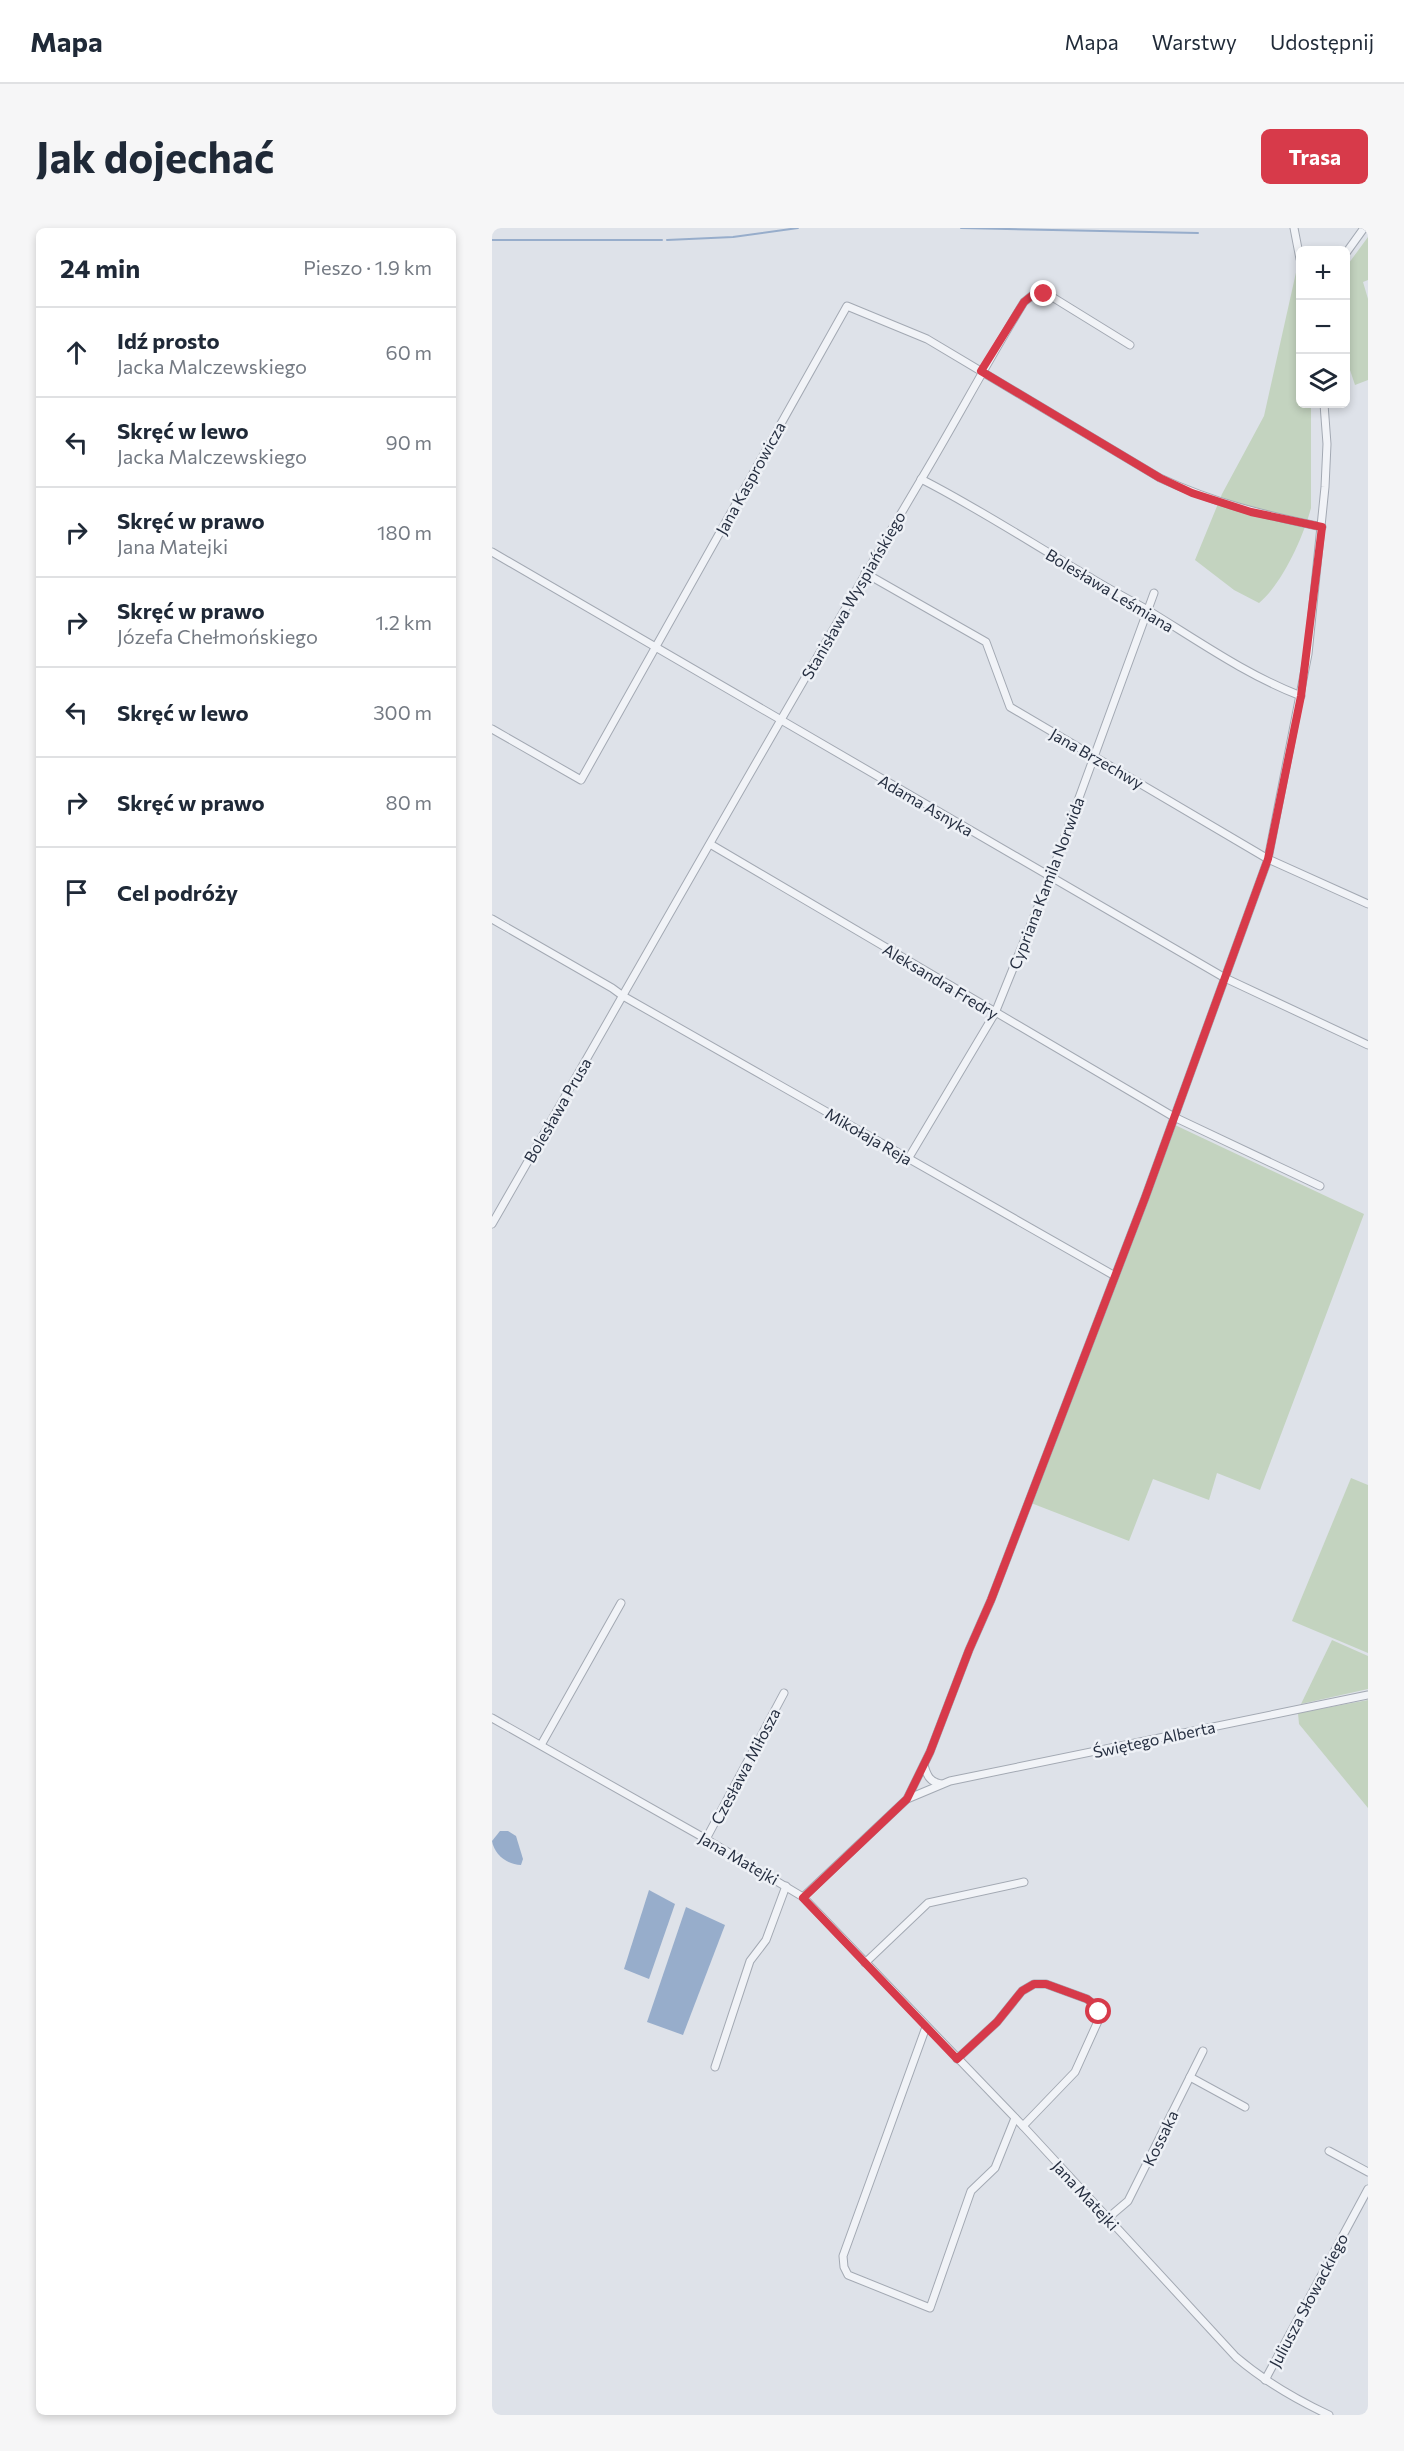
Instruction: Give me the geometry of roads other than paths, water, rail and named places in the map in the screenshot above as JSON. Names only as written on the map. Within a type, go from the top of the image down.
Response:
[{"type":"street","points":[[1350,247],[1364,228]]},
{"type":"street","name":"Stanisława Wyspiańskiego","points":[[622,996],[981,371],[1024,302],[1036,294],[1051,296],[1130,345]]},
{"type":"street","name":"Jana Kasprowicza","points":[[492,729],[581,780],[847,306],[927,339],[981,371]]},
{"type":"street","points":[[981,371],[1160,478],[1192,493],[1251,512],[1322,527]]},
{"type":"street","points":[[803,1898],[907,1799],[924,1765],[991,1600],[1115,1276],[1268,859],[1301,696],[1322,527],[1327,444],[1324,408]]},
{"type":"street","name":"Bolesława Leśmiana","points":[[921,479],[1010,528],[1090,578],[1148,610],[1166,624],[1280,688],[1301,696]]},
{"type":"street","name":"Adama Asnyka","points":[[492,552],[1225,978],[1368,1045]]},
{"type":"street","name":"Jana Brzechwy","points":[[865,573],[986,642],[1010,707],[1268,859],[1368,904]]},
{"type":"street","name":"Cypriana Kamila Norwida","points":[[908,1159],[995,1013],[1050,877],[1154,593]]},
{"type":"street","name":"Aleksandra Fredry","points":[[710,844],[1174,1118],[1320,1186]]},
{"type":"street","name":"Mikołaja Reja","points":[[492,919],[612,987],[622,996],[1115,1276]]},
{"type":"street","name":"Bolesława Prusa","points":[[492,1224],[622,996]]},
{"type":"street","points":[[541,1745],[621,1603]]},
{"type":"street","name":"Czesława Miłosza","points":[[706,1839],[784,1693]]},
{"type":"street","name":"Świętego Alberta","points":[[907,1799],[941,1784],[1368,1695]]},
{"type":"street","name":"Jana Matejki","points":[[492,1718],[706,1839],[803,1898],[1023,2126],[1168,2285]]},
{"type":"street","points":[[924,1765],[929,1778],[941,1784]]},
{"type":"street","points":[[865,1963],[928,1903],[1024,1882]]},
{"type":"street","points":[[715,2067],[750,1961],[766,1940],[786,1886]]},
{"type":"street","points":[[957,2059],[997,2022],[1022,1991],[1034,1984],[1046,1984],[1087,1999],[1095,2005],[1100,2014],[1099,2019],[1076,2072],[1023,2126]]},
{"type":"street","points":[[926,2026],[843,2256],[844,2267],[848,2275],[930,2308],[970,2191],[995,2168],[1015,2118]]},
{"type":"street","name":"Kossaka","points":[[1108,2218],[1128,2201],[1203,2051]]},
{"type":"street","points":[[1190,2077],[1245,2107]]},
{"type":"street","points":[[1329,2151],[1368,2172]]},
{"type":"street","name":"Juliusza Słowackiego","points":[[1265,2380],[1368,2189]]},
{"type":"street","name":"Juliusza Słowackiego","points":[[1168,2285],[1236,2357],[1288,2395],[1329,2415]]},
{"type":"water","points":[[500,1831],[508,1831],[516,1836],[523,1859],[521,1865],[506,1861],[495,1850],[492,1841]]},
{"type":"water","points":[[649,1890],[675,1904],[649,1979],[624,1969]]},
{"type":"water","points":[[686,1907],[725,1925],[683,2035],[647,2022]]},
{"type":"waterway","points":[[667,240],[733,237],[798,228]]},
{"type":"waterway","points":[[961,228],[1198,233]]},
{"type":"waterway","points":[[492,240],[662,240]]}]
